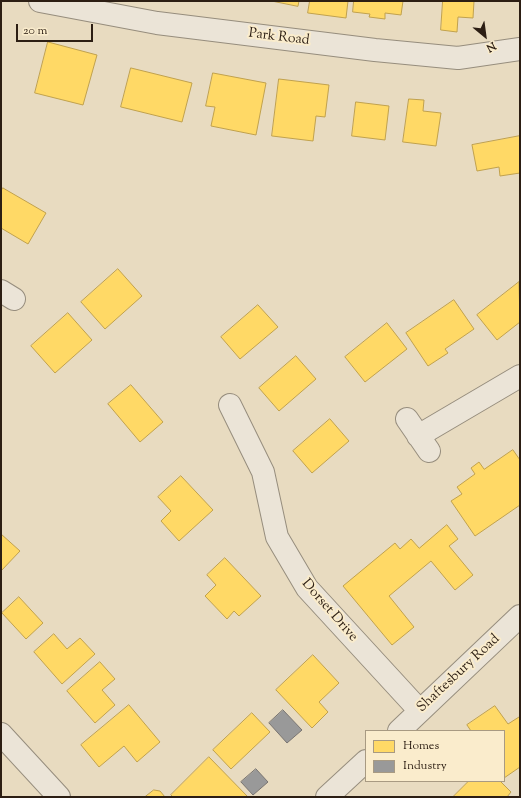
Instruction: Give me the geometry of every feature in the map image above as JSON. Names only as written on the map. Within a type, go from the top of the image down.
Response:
[{"type":"street","name":"Park Road","points":[[40,1],[157,22],[375,50],[458,58],[520,49]]},
{"type":"street","points":[[418,436],[519,379]]},
{"type":"street","name":"Dorset Drive","points":[[230,405],[262,472],[276,537],[307,588],[420,711]]},
{"type":"street","name":"Shaftesbury Road","points":[[400,730],[520,616]]},
{"type":"street","points":[[1,734],[59,797]]},
{"type":"street","points":[[328,797],[365,762]]},
{"type":"building: Homes","points":[[272,1],[299,1],[298,6]]},
{"type":"building: Homes","points":[[310,1],[348,1],[346,18],[308,13]]},
{"type":"building: Homes","points":[[354,1],[403,1],[401,15],[385,13],[385,19],[369,17],[370,14],[353,12]]},
{"type":"building: Homes","points":[[443,1],[474,1],[473,18],[458,17],[457,32],[441,30]]},
{"type":"building: Homes","points":[[48,42],[97,55],[83,105],[35,93]]},
{"type":"building: Homes","points":[[131,68],[192,83],[182,122],[121,107]]},
{"type":"building: Homes","points":[[213,73],[266,83],[256,135],[211,126],[215,107],[206,106]]},
{"type":"building: Homes","points":[[279,79],[329,85],[325,117],[316,116],[313,141],[272,136]]},
{"type":"building: Homes","points":[[409,99],[424,100],[423,111],[441,113],[436,146],[403,142]]},
{"type":"building: Homes","points":[[356,102],[389,106],[385,140],[352,136]]},
{"type":"building: Homes","points":[[520,136],[520,173],[500,176],[499,167],[477,171],[472,145]]},
{"type":"building: Homes","points":[[3,188],[46,213],[28,244],[1,228],[1,191]]},
{"type":"building: Homes","points":[[118,269],[142,296],[105,329],[81,302]]},
{"type":"building: Homes","points":[[519,282],[520,322],[497,340],[477,315]]},
{"type":"building: Homes","points":[[454,300],[474,329],[445,349],[448,353],[428,366],[406,333]]},
{"type":"building: Homes","points":[[258,305],[278,327],[240,359],[221,337]]},
{"type":"building: Homes","points":[[68,313],[92,340],[55,373],[31,346]]},
{"type":"building: Homes","points":[[387,323],[407,349],[365,382],[345,357]]},
{"type":"building: Homes","points":[[296,356],[316,379],[279,411],[259,388]]},
{"type":"building: Homes","points":[[131,385],[163,422],[140,442],[108,404]]},
{"type":"building: Homes","points":[[330,419],[349,441],[312,473],[293,451]]},
{"type":"building: Homes","points":[[513,450],[520,460],[520,505],[475,536],[451,501],[462,494],[457,487],[475,474],[471,468],[479,462],[484,469]]},
{"type":"building: Homes","points":[[181,476],[213,510],[179,541],[161,521],[171,511],[158,497]]},
{"type":"building: Homes","points":[[447,525],[458,539],[449,546],[473,575],[455,590],[431,561],[389,596],[414,627],[392,645],[343,586],[395,543],[400,549],[411,539],[419,548]]},
{"type":"building: Homes","points":[[1,534],[20,551],[1,571]]},
{"type":"building: Homes","points":[[225,558],[261,596],[239,616],[234,611],[227,619],[205,596],[216,585],[207,575]]},
{"type":"building: Homes","points":[[19,597],[43,623],[26,639],[2,613]]},
{"type":"building: Homes","points":[[54,634],[67,649],[80,638],[95,654],[62,684],[34,652]]},
{"type":"building: Homes","points":[[313,655],[339,683],[319,702],[328,712],[312,728],[276,690]]},
{"type":"building: Homes","points":[[100,662],[115,679],[102,690],[115,705],[95,723],[67,691]]},
{"type":"building: Homes","points":[[129,705],[160,742],[137,762],[124,746],[99,767],[81,745]]},
{"type":"building: Homes","points":[[495,706],[508,724],[519,717],[520,767],[505,777],[505,730],[470,730],[467,725]]},
{"type":"building: Homes","points":[[252,713],[270,732],[231,769],[213,750]]},
{"type":"building: Homes","points":[[209,757],[248,797],[173,797],[171,795]]},
{"type":"building: Homes","points":[[468,782],[501,782],[511,792],[507,797],[453,797]]},
{"type":"building: Homes","points":[[154,790],[160,791],[165,797],[145,797]]},
{"type":"building: Industry","points":[[283,710],[302,730],[287,743],[269,723]]},
{"type":"building: Industry","points":[[256,769],[268,782],[253,795],[241,782]]}]
